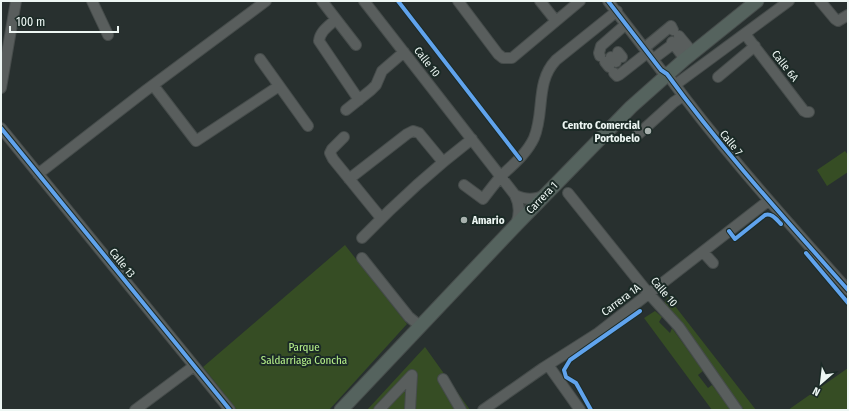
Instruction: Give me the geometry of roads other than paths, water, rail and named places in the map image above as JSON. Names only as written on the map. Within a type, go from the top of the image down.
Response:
[{"type":"main road","name":"Carrera 1","points":[[341,410],[516,225],[631,107],[689,56],[756,1]]},
{"type":"street","points":[[1,88],[16,1]]},
{"type":"street","points":[[92,1],[108,35]]},
{"type":"street","points":[[38,174],[153,85],[266,1]]},
{"type":"street","points":[[322,1],[356,45]]},
{"type":"street","name":"Calle 10","points":[[364,1],[502,176],[515,195]]},
{"type":"street","points":[[458,1],[498,54],[503,58],[512,58],[580,1]]},
{"type":"street","points":[[540,1],[556,21]]},
{"type":"street","name":"Calle 7","points":[[608,1],[617,11],[625,25],[659,55],[675,85],[730,162],[764,189],[768,201],[833,270],[848,290]]},
{"type":"street","points":[[675,85],[789,1]]},
{"type":"street","points":[[820,1],[835,19],[838,20],[848,15]]},
{"type":"street","points":[[464,185],[483,199],[526,151],[535,137],[543,82],[548,70],[556,60],[617,11]]},
{"type":"street","name":"Calle 7","points":[[617,11],[625,15],[649,46],[661,70],[668,74]]},
{"type":"street","points":[[336,19],[322,31],[319,36],[319,42],[359,100]]},
{"type":"street","points":[[625,25],[614,59],[671,36]]},
{"type":"street","name":"Calle 6A","points":[[745,34],[808,112]]},
{"type":"street","points":[[671,36],[689,56]]},
{"type":"street","points":[[659,55],[671,36]]},
{"type":"street","points":[[718,77],[754,46]]},
{"type":"street","points":[[346,110],[376,86],[382,71],[404,52]]},
{"type":"street","points":[[260,59],[308,126]]},
{"type":"street","points":[[153,85],[196,141],[279,86]]},
{"type":"street","points":[[634,138],[674,102],[683,96]]},
{"type":"street","name":"Calle 13","points":[[1,128],[230,410]]},
{"type":"street","points":[[349,178],[413,131],[419,133],[443,162]]},
{"type":"street","points":[[344,137],[332,149],[330,154],[381,218]]},
{"type":"street","points":[[362,238],[381,218],[443,162],[472,139]]},
{"type":"street","name":"Calle 10","points":[[568,193],[600,240],[620,251],[649,294],[679,327],[737,410]]},
{"type":"street","points":[[515,195],[530,199],[545,195]]},
{"type":"street","points":[[515,195],[518,200],[519,213],[516,225]]},
{"type":"street","name":"Carrera 1A","points":[[483,410],[544,366],[598,333],[768,201]]},
{"type":"street","points":[[703,252],[713,263]]},
{"type":"street","points":[[362,258],[409,317],[420,326]]},
{"type":"street","points":[[135,410],[194,366]]},
{"type":"street","points":[[544,366],[575,407]]},
{"type":"street","points":[[379,410],[412,375],[410,410]]},
{"type":"street","points":[[443,379],[461,410]]},
{"type":"place","name":"Centro Comercial Portobelo","points":[[648,131]]},
{"type":"place","name":"Amario","points":[[464,220]]},
{"type":"park label","name":"Parque Saldarriaga Concha","points":[[304,353]]}]
